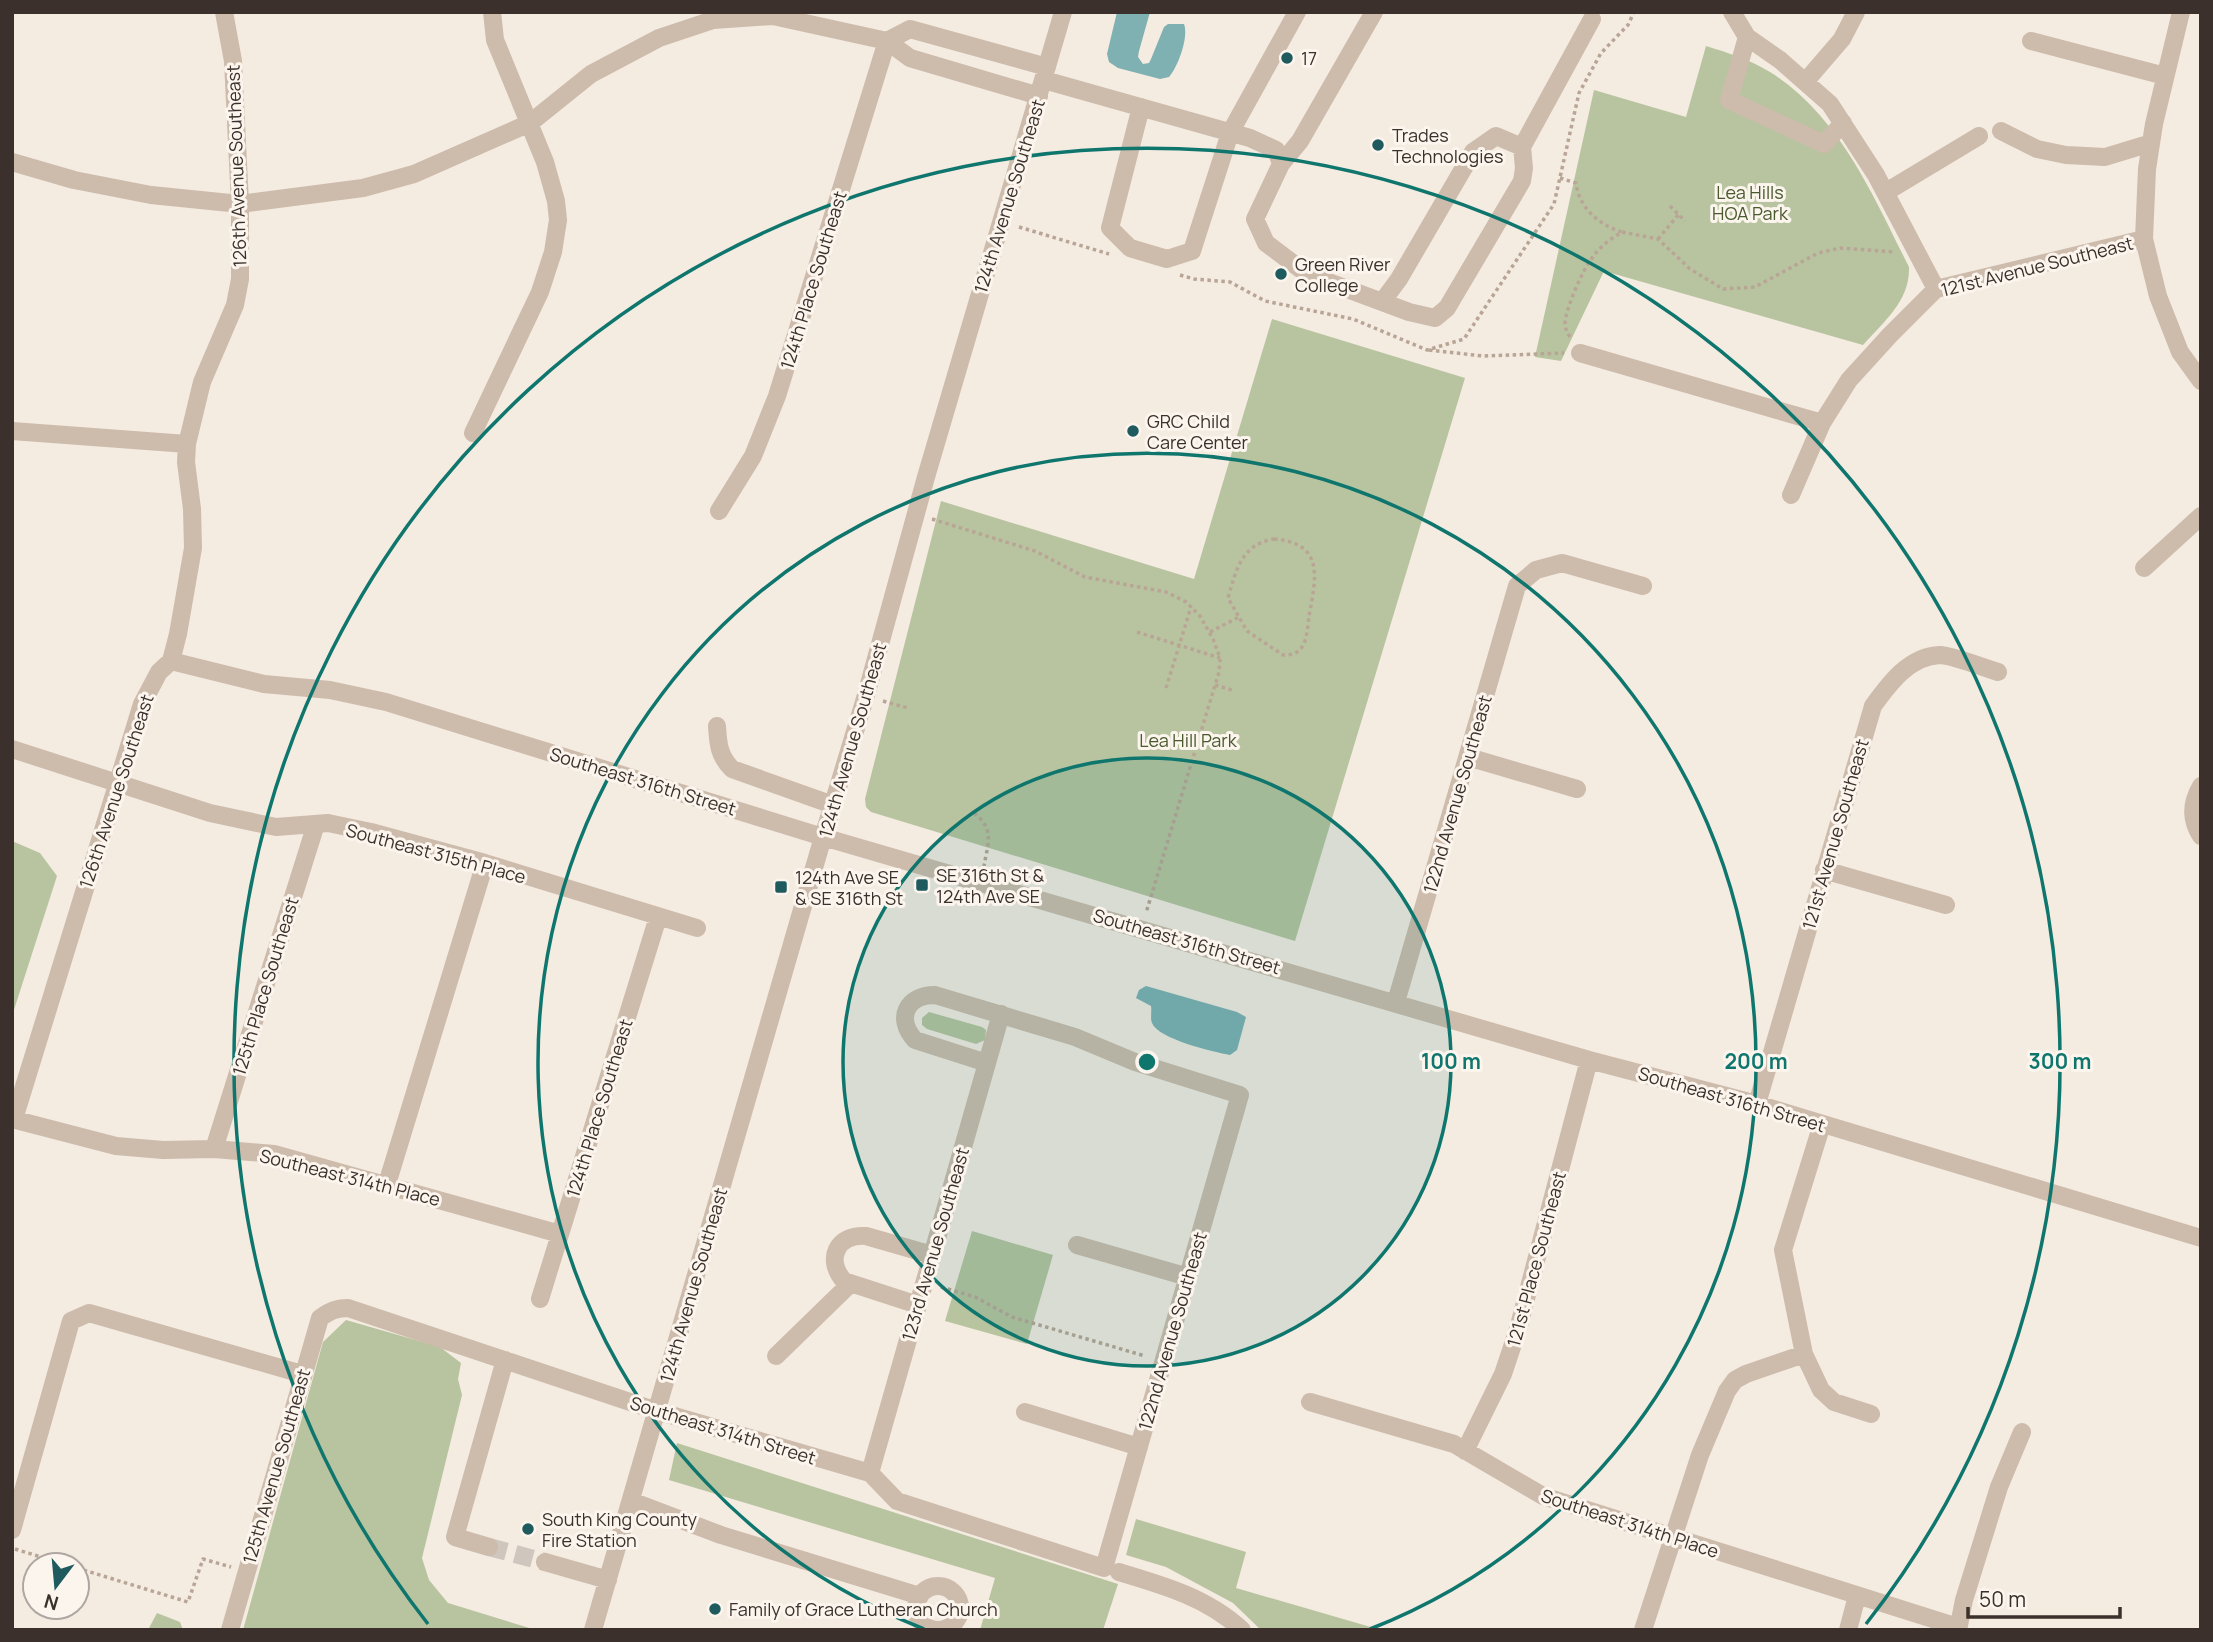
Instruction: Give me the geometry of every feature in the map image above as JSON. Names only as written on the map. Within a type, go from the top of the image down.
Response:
[{"type":"street","name":"126th Avenue Southeast","points":[[13,1119],[116,784],[149,687],[171,661],[185,600],[193,548],[187,444],[202,382],[238,293],[241,266],[233,61],[224,12]]},
{"type":"street","points":[[473,433],[535,303],[551,262],[558,220],[556,201],[530,123],[495,40],[492,12]]},
{"type":"street","name":"124th Avenue Southeast","points":[[593,1630],[1063,12]]},
{"type":"street","points":[[1141,107],[1110,228],[1130,248],[1167,258],[1192,251],[1230,133],[1297,12]]},
{"type":"street","points":[[1374,12],[1300,141],[1281,164],[1255,219],[1266,243],[1307,274],[1409,313],[1435,318],[1447,307],[1522,181],[1522,147],[1592,19]]},
{"type":"street","points":[[1732,12],[1747,37],[1780,60],[1830,104],[1886,192],[1936,289]]},
{"type":"street","points":[[1805,82],[1842,39],[1857,12]]},
{"type":"street","points":[[2181,12],[2151,143],[2144,239],[2158,296],[2180,352],[2201,381]]},
{"type":"street","points":[[12,162],[74,180],[151,195],[240,204],[363,188],[414,174],[530,123],[591,74],[659,38],[713,20],[773,16],[887,41],[910,58],[1043,81],[1251,138],[1276,150],[1281,164]]},
{"type":"street","points":[[887,41],[910,29],[1043,81]]},
{"type":"street","points":[[1747,37],[1729,100],[1824,144],[1843,123]]},
{"type":"street","points":[[2031,40],[2165,76]]},
{"type":"street","name":"124th Place Southeast","points":[[719,511],[753,456],[773,407],[887,41]]},
{"type":"street","points":[[2001,131],[2037,149],[2066,155],[2105,157],[2151,143]]},
{"type":"street","points":[[1382,302],[1399,279],[1473,152],[1496,136],[1522,147]]},
{"type":"street","points":[[1886,192],[1979,136]]},
{"type":"street","name":"121st Avenue Southeast","points":[[1791,495],[1822,423],[1849,380],[1936,289],[2144,239]]},
{"type":"street","points":[[1580,353],[1822,423]]},
{"type":"street","points":[[12,431],[187,444]]},
{"type":"street","points":[[2144,568],[2201,516]]},
{"type":"street","name":"122nd Avenue Southeast","points":[[1396,1002],[1517,586],[1535,570],[1562,563],[1643,586]]},
{"type":"street","name":"121st Avenue Southeast","points":[[1757,1104],[1873,706],[1893,678],[1919,662],[1941,655],[1998,672]]},
{"type":"street","name":"Southeast 316th Street","points":[[171,661],[264,684],[330,690],[386,702],[823,837],[1589,1060],[1757,1104],[2201,1238]]},
{"type":"street","points":[[717,726],[718,747],[725,762],[732,769],[833,805]]},
{"type":"street","name":"Southeast 315th Place","points":[[12,750],[116,784],[249,822],[276,827],[328,823],[371,832],[485,863],[696,928]]},
{"type":"street","points":[[1468,757],[1577,789]]},
{"type":"street","points":[[2201,786],[2194,798],[2193,823],[2201,836]]},
{"type":"street","name":"125th Place Southeast","points":[[214,1149],[316,824]]},
{"type":"street","points":[[387,1184],[485,863]]},
{"type":"street","points":[[1824,870],[1946,905]]},
{"type":"street","name":"124th Place Southeast","points":[[540,1299],[658,917]]},
{"type":"street","points":[[987,1063],[915,1040],[908,1032],[905,1014],[916,998],[925,995],[935,995],[1001,1014]]},
{"type":"street","name":"122nd Avenue Southeast","points":[[1001,1014],[1074,1037],[1135,1062],[1240,1095],[1139,1447],[1112,1570]]},
{"type":"street","name":"123rd Avenue Southeast","points":[[870,1473],[1001,1014]]},
{"type":"street","name":"121st Place Southeast","points":[[1465,1451],[1503,1374],[1518,1329],[1589,1060]]},
{"type":"street","name":"Southeast 314th Place","points":[[13,1119],[116,1146],[274,1154],[560,1234]]},
{"type":"street","points":[[1822,1124],[1783,1246],[1804,1354],[1821,1390],[1834,1402],[1871,1414]]},
{"type":"street","points":[[918,1305],[850,1284],[837,1274],[835,1254],[839,1245],[847,1239],[866,1236],[932,1255]]},
{"type":"street","points":[[1077,1245],[1188,1277]]},
{"type":"street","points":[[776,1356],[850,1284]]},
{"type":"street","name":"Southeast 314th Street","points":[[333,1309],[348,1308],[657,1411],[870,1473],[897,1501],[1185,1593],[1242,1630]]},
{"type":"street","name":"125th Avenue Southeast","points":[[230,1630],[302,1374],[320,1318],[333,1309]]},
{"type":"street","points":[[12,1530],[71,1321],[89,1313],[302,1374]]},
{"type":"street","points":[[1643,1630],[1672,1536],[1718,1411],[1735,1380],[1763,1366],[1804,1354]]},
{"type":"street","points":[[489,1546],[455,1537],[505,1360]]},
{"type":"street","name":"Southeast 314th Place","points":[[1310,1402],[1440,1440],[1465,1451],[1543,1496],[1958,1629]]},
{"type":"street","points":[[1025,1412],[1139,1447]]},
{"type":"street","points":[[1958,1629],[1964,1600],[1999,1487],[2022,1432]]},
{"type":"street","points":[[631,1501],[721,1535],[920,1597]]},
{"type":"street","points":[[545,1562],[608,1580]]},
{"type":"street","points":[[1848,1630],[1857,1596]]},
{"type":"path","points":[[1427,350],[1464,339],[1553,204],[1579,93],[1601,53],[1628,25],[1634,12]]},
{"type":"path","points":[[1560,178],[1576,183],[1584,204],[1595,219],[1612,229],[1658,239],[1690,269],[1723,289],[1755,287],[1818,253],[1840,248],[1917,253]]},
{"type":"path","points":[[1670,206],[1685,221]]},
{"type":"path","points":[[1658,239],[1679,214]]},
{"type":"path","points":[[1002,222],[1117,256]]},
{"type":"path","points":[[1168,272],[1194,279],[1230,282],[1265,301],[1353,319],[1427,350],[1483,356],[1580,353],[1566,330],[1565,320],[1590,261],[1601,247],[1622,232]]},
{"type":"path","points":[[916,514],[1035,551],[1085,577],[1166,592],[1191,607],[1210,633],[1220,658],[1214,685],[1141,928]]},
{"type":"path","points":[[1274,539],[1297,543],[1305,549],[1315,566],[1316,578],[1304,645],[1299,651],[1283,655],[1247,631],[1239,617],[1228,598],[1240,563],[1251,547],[1274,539]]},
{"type":"path","points":[[1166,688],[1191,607]]},
{"type":"path","points":[[1210,633],[1239,617]]},
{"type":"path","points":[[1137,632],[1220,658]]},
{"type":"path","points":[[1214,685],[1235,691]]},
{"type":"path","points":[[866,695],[908,708]]},
{"type":"path","points":[[974,813],[985,822],[989,836],[981,882]]},
{"type":"path","points":[[924,1282],[975,1297],[1012,1317],[1164,1362]]},
{"type":"path","points":[[91,1572],[188,1602],[203,1559],[246,1572]]},
{"type":"green space","name":"Lea Hills HOA Park","points":[[1706,46],[1739,57],[1770,72],[1795,90],[1835,134],[1868,186],[1909,267],[1905,290],[1900,300],[1863,345],[1604,271],[1561,361],[1535,357],[1594,90],[1686,117]]},
{"type":"green space","name":"Lea Hill Park","points":[[1272,319],[1465,378],[1295,941],[871,812],[866,807],[865,799],[941,501],[1194,579]]},
{"type":"green space","points":[[12,841],[40,853],[57,876],[12,1016]]},
{"type":"green space","points":[[929,1012],[982,1027],[986,1030],[985,1040],[976,1044],[927,1029],[922,1025],[922,1018]]},
{"type":"green space","points":[[972,1231],[1053,1255],[1027,1344],[945,1321]]},
{"type":"green space","points":[[346,1320],[440,1347],[461,1363],[458,1379],[462,1395],[422,1558],[429,1580],[448,1603],[536,1630],[243,1630],[323,1342]]},
{"type":"green space","points":[[677,1443],[1118,1584],[1103,1630],[980,1630],[995,1578],[669,1480]]},
{"type":"green space","points":[[1136,1519],[1246,1552],[1236,1588],[1381,1630],[1261,1630],[1233,1603],[1166,1567],[1126,1555]]},
{"type":"green space","points":[[157,1613],[180,1622],[183,1630],[148,1630]]},
{"type":"water","points":[[1117,12],[1150,12],[1138,57],[1143,64],[1149,63],[1164,27],[1168,24],[1184,24],[1182,52],[1169,77],[1160,79],[1118,68],[1109,62],[1107,54]]},
{"type":"water","points":[[1146,986],[1237,1012],[1246,1017],[1237,1050],[1230,1055],[1212,1051],[1187,1044],[1156,1029],[1151,1021],[1151,1006],[1136,998],[1139,990]]},
{"type":"tunnel","points":[[489,1547],[545,1562]]},
{"type":"place","name":"17","points":[[1287,58]]},
{"type":"place","name":"Trades Technologies","points":[[1378,145]]},
{"type":"place","name":"Green River College","points":[[1281,274]]},
{"type":"place","name":"GRC Child Care Center","points":[[1133,431]]},
{"type":"place","name":"SE 316th St & 124th Ave SE","points":[[922,885]]},
{"type":"place","name":"124th Ave SE & SE 316th St","points":[[781,887]]},
{"type":"place","name":"South King County Fire Station","points":[[528,1529]]},
{"type":"place","name":"Family of Grace Lutheran Church","points":[[715,1609]]}]
